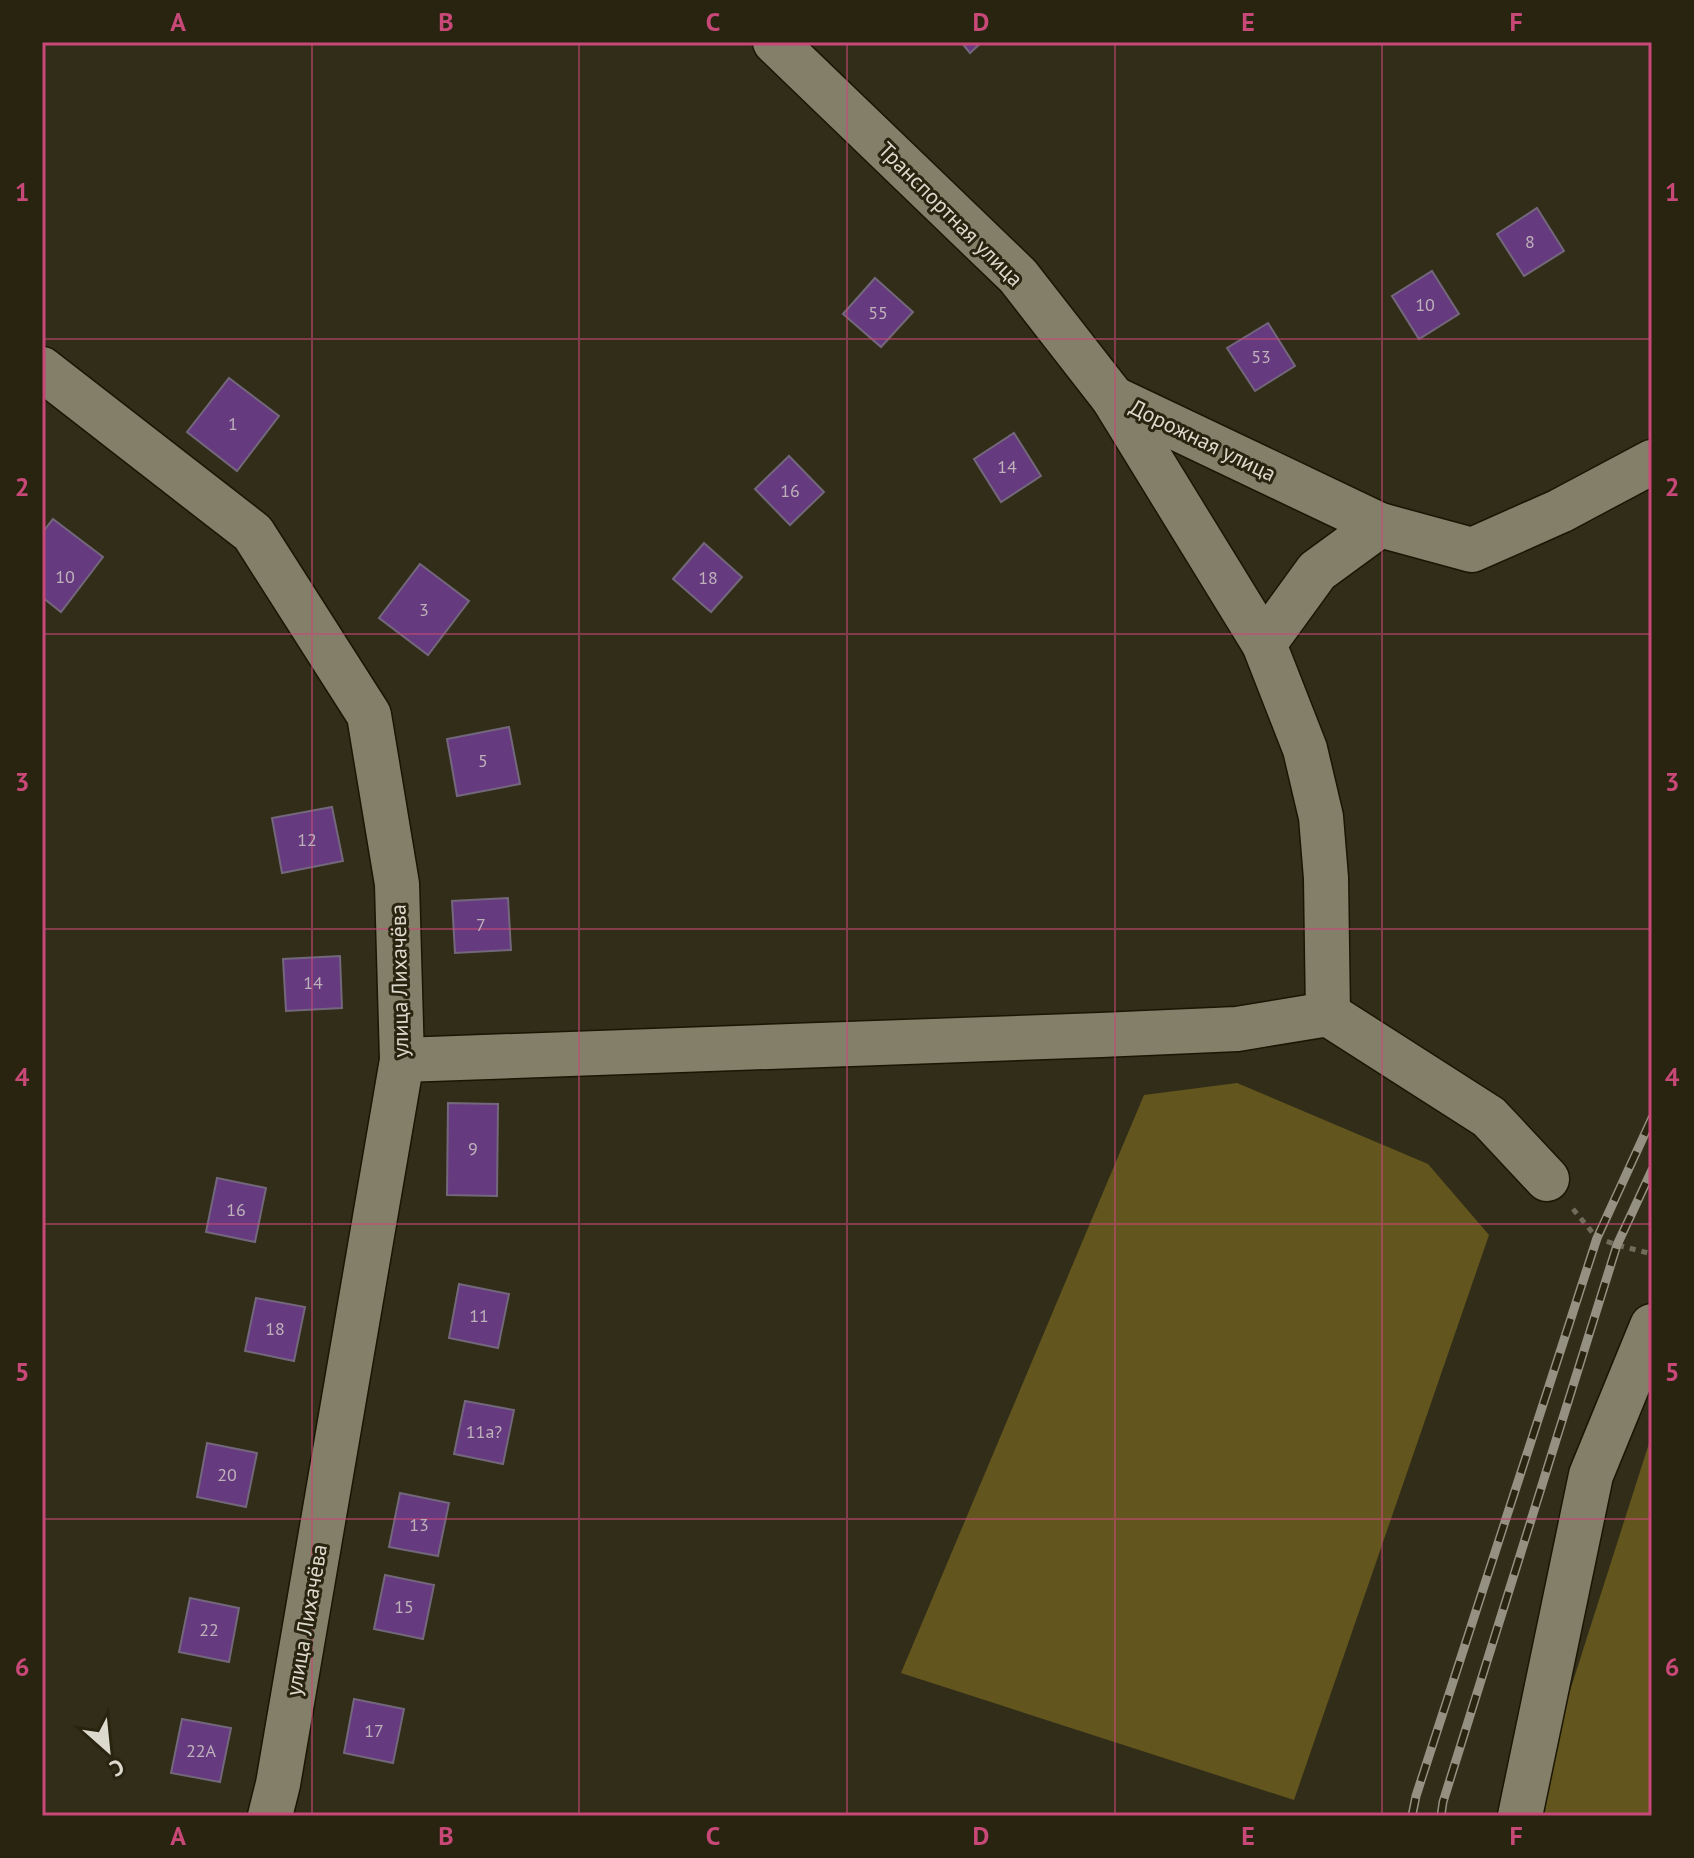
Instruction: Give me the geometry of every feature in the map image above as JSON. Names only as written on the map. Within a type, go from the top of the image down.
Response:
[{"type":"street","name":"Транспортная улица","points":[[775,42],[1018,276],[1113,398]]},
{"type":"street","name":"улица Лихачёва","points":[[48,389],[253,533],[369,715],[397,884],[402,1060],[270,1816]]},
{"type":"street","name":"Дорожная улица","points":[[1113,398],[1380,525],[1472,550],[1560,511],[1652,462]]},
{"type":"street","name":"Дорожная улица","points":[[1113,398],[1264,644],[1305,749],[1321,817],[1326,878],[1328,1014]]},
{"type":"street","points":[[1264,644],[1317,571],[1380,525]]},
{"type":"street","points":[[402,1060],[1237,1029],[1328,1014],[1489,1117],[1547,1179]]},
{"type":"street","points":[[1520,1816],[1591,1475],[1652,1326]]},
{"type":"path","points":[[1547,1179],[1597,1238],[1652,1254]]},
{"type":"shaded area","points":[[1237,1083],[1428,1164],[1489,1235],[1294,1800],[901,1673],[1144,1095]]},
{"type":"shaded area","points":[[1652,1434],[1652,1816],[1535,1816],[1537,1794]]},
{"type":"building","points":[[961,42],[982,42],[970,53]]},
{"type":"building","points":[[1537,208],[1564,251],[1524,276],[1497,234]]},
{"type":"building","points":[[1432,271],[1459,314],[1419,339],[1392,296]]},
{"type":"building","points":[[875,278],[913,312],[881,347],[843,314]]},
{"type":"building","points":[[1268,323],[1295,366],[1255,391],[1227,348]]},
{"type":"building","points":[[229,378],[279,416],[237,471],[187,432]]},
{"type":"building","points":[[1014,433],[1041,476],[1001,502],[974,459]]},
{"type":"building","points":[[789,456],[824,492],[790,525],[755,489]]},
{"type":"building","points":[[53,519],[103,557],[61,612],[42,597],[42,533]]},
{"type":"building","points":[[704,543],[742,577],[711,612],[673,579]]},
{"type":"building","points":[[420,564],[469,601],[428,655],[379,618]]},
{"type":"building","points":[[509,727],[520,784],[457,796],[447,739]]},
{"type":"building","points":[[332,807],[343,861],[282,873],[272,818]]},
{"type":"building","points":[[508,898],[511,950],[455,953],[452,901]]},
{"type":"building","points":[[340,956],[342,1008],[286,1011],[283,959]]},
{"type":"building","points":[[448,1103],[498,1104],[497,1196],[447,1195]]},
{"type":"building","points":[[217,1178],[266,1188],[255,1242],[206,1232]]},
{"type":"building","points":[[459,1284],[509,1294],[498,1348],[449,1338]]},
{"type":"building","points":[[256,1298],[305,1307],[294,1361],[245,1351]]},
{"type":"building","points":[[465,1401],[514,1410],[503,1464],[454,1454]]},
{"type":"building","points":[[207,1443],[257,1453],[246,1507],[197,1497]]},
{"type":"building","points":[[400,1493],[449,1503],[438,1556],[389,1547]]},
{"type":"building","points":[[385,1575],[434,1585],[423,1639],[374,1629]]},
{"type":"building","points":[[190,1598],[239,1608],[229,1662],[179,1652]]},
{"type":"building","points":[[354,1699],[404,1709],[393,1763],[344,1753]]},
{"type":"building","points":[[182,1719],[231,1728],[220,1782],[171,1773]]},
{"type":"railway","points":[[1412,1816],[1597,1238],[1652,1118]]},
{"type":"railway","points":[[1441,1816],[1617,1245],[1652,1170]]}]
